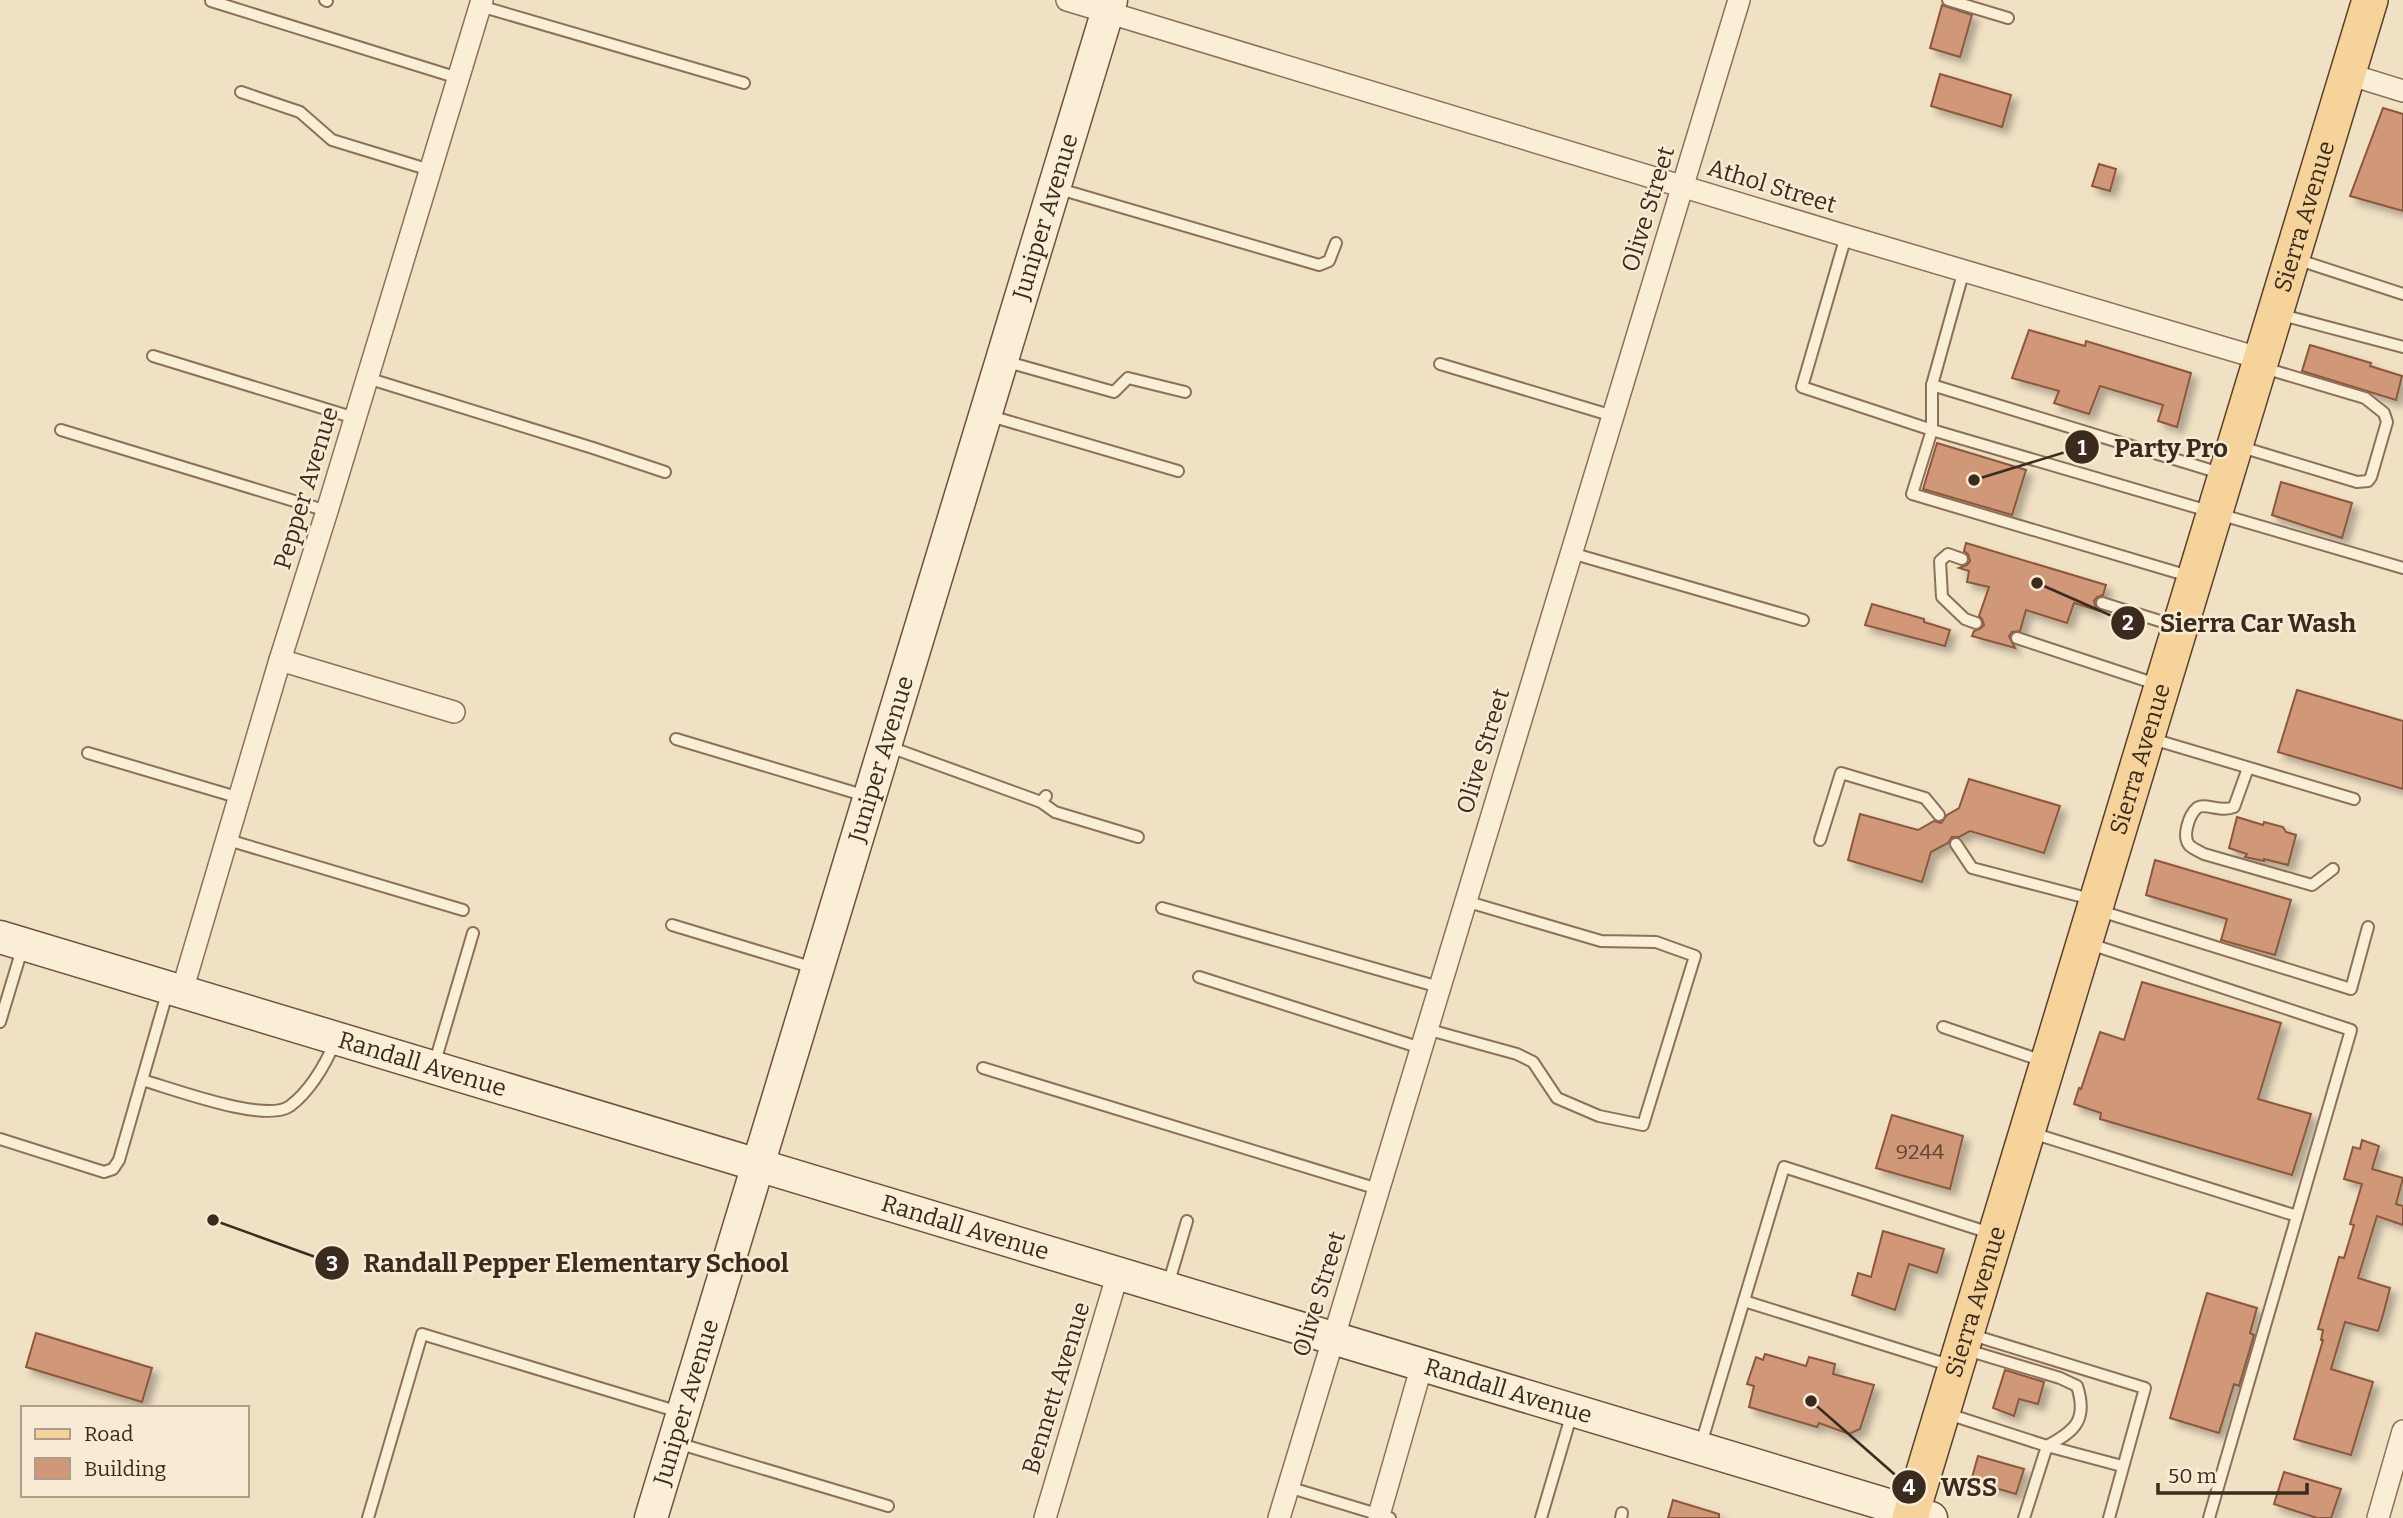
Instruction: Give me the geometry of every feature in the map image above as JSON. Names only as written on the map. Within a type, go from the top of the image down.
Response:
[{"type":"main road","name":"Sierra Avenue","points":[[1918,1516],[1942,1412],[2370,0]]},
{"type":"street","name":"Athol Street","points":[[1067,0],[1109,6],[1682,186],[2261,362]]},
{"type":"street","name":"Olive Street","points":[[1279,1518],[1739,0]]},
{"type":"street","name":"Pepper Avenue","points":[[176,989],[228,840],[280,660],[481,3]]},
{"type":"street","name":"Juniper Avenue","points":[[651,1518],[1109,6]]},
{"type":"street","points":[[2348,74],[2403,91]]},
{"type":"street","points":[[280,660],[454,712]]},
{"type":"street","name":"Randall Avenue","points":[[12,940],[1918,1516]]},
{"type":"street","name":"Bennett Avenue","points":[[1045,1518],[1118,1273]]},
{"type":"street","points":[[1385,1516],[1422,1365]]},
{"type":"street","points":[[2378,1518],[2394,1484],[2403,1431]]},
{"type":"lane","points":[[1948,0],[2008,18]]},
{"type":"lane","points":[[212,1],[458,78]]},
{"type":"lane","points":[[481,3],[744,83]]},
{"type":"lane","points":[[241,92],[300,112],[332,140],[430,170]]},
{"type":"lane","points":[[1054,188],[1319,265],[1329,261],[1336,243]]},
{"type":"lane","points":[[1846,236],[1801,387],[1931,430],[2403,568]]},
{"type":"lane","points":[[2292,258],[2403,294]]},
{"type":"lane","points":[[1964,271],[1932,385],[1931,430],[1912,494],[2195,578]]},
{"type":"lane","points":[[2275,313],[2403,347]]},
{"type":"lane","points":[[153,356],[355,418]]},
{"type":"lane","points":[[1001,360],[1114,392],[1128,378],[1185,393]]},
{"type":"lane","points":[[1932,385],[2231,460],[2357,482],[2368,481],[2387,422],[2378,406],[2365,398],[2261,362]]},
{"type":"lane","points":[[1440,364],[1613,416]]},
{"type":"lane","points":[[367,378],[665,472]]},
{"type":"lane","points":[[985,414],[1178,471]]},
{"type":"lane","points":[[61,430],[327,512]]},
{"type":"lane","points":[[1571,553],[1803,620]]},
{"type":"lane","points":[[1962,559],[1948,554],[1940,561],[1942,597],[1965,619],[1976,623]]},
{"type":"lane","points":[[2102,603],[2180,628]]},
{"type":"lane","points":[[2017,638],[2162,685]]},
{"type":"lane","points":[[2147,738],[2354,799]]},
{"type":"lane","points":[[676,739],[869,796]]},
{"type":"lane","points":[[885,745],[1044,799],[1055,812],[1138,837]]},
{"type":"lane","points":[[88,753],[240,799]]},
{"type":"lane","points":[[2248,768],[2234,807],[2226,811],[2202,806],[2197,808],[2187,829],[2186,838],[2189,844],[2204,854],[2312,885],[2333,869]]},
{"type":"lane","points":[[1819,840],[1841,773],[1925,799],[1939,816]]},
{"type":"lane","points":[[228,840],[463,910]]},
{"type":"lane","points":[[1956,844],[1972,868],[2096,905],[2351,989],[2368,927]]},
{"type":"lane","points":[[1199,977],[1424,1039],[1517,1054],[1532,1062],[1557,1098],[1599,1116],[1643,1125],[1695,956],[1656,942],[1601,941],[1465,901]]},
{"type":"lane","points":[[1161,908],[1439,987]]},
{"type":"lane","points":[[672,925],[817,969]]},
{"type":"lane","points":[[434,1067],[473,933]]},
{"type":"lane","points":[[0,1022],[12,940]]},
{"type":"lane","points":[[2085,942],[2351,1030],[2209,1518]]},
{"type":"lane","points":[[0,1139],[104,1172],[113,1168],[119,1160],[142,1080],[176,989]]},
{"type":"lane","points":[[1943,1027],[2048,1063]]},
{"type":"lane","points":[[142,1080],[248,1110],[273,1112],[289,1107],[322,1071],[337,1038]]},
{"type":"lane","points":[[983,1068],[1378,1189]]},
{"type":"lane","points":[[2027,1132],[2297,1216]]},
{"type":"lane","points":[[1700,1448],[1784,1167],[1996,1234]]},
{"type":"lane","points":[[1167,1289],[1187,1221]]},
{"type":"lane","points":[[1744,1301],[2145,1388],[2109,1518]]},
{"type":"lane","points":[[368,1518],[422,1334],[888,1506]]},
{"type":"lane","points":[[1961,1349],[2060,1378],[2077,1386],[2081,1399],[2080,1418],[2069,1434],[2047,1446],[2024,1518]]},
{"type":"lane","points":[[1541,1518],[1573,1410]]},
{"type":"lane","points":[[1942,1412],[2047,1446],[2122,1466]]},
{"type":"lane","points":[[1288,1487],[1385,1516]]},
{"type":"building","points":[[1942,5],[1972,15],[1960,57],[1930,48]]},
{"type":"building","points":[[1940,74],[2011,95],[2002,127],[1931,106]]},
{"type":"building","points":[[2383,108],[2403,114],[2403,211],[2350,196]]},
{"type":"building","points":[[2099,164],[2116,169],[2110,191],[2092,186]]},
{"type":"building","points":[[2029,330],[2085,346],[2086,341],[2191,373],[2177,427],[2158,421],[2163,405],[2100,386],[2089,414],[2054,403],[2059,391],[2012,378]]},
{"type":"building","points":[[2310,345],[2371,363],[2370,366],[2402,376],[2396,400],[2302,371]]},
{"type":"building","points":[[1937,443],[2026,470],[2012,515],[1923,489]]},
{"type":"building","points":[[2281,482],[2352,503],[2342,538],[2272,515]]},
{"type":"building","points":[[1966,543],[2106,585],[2103,595],[2094,601],[2100,611],[2074,603],[2067,623],[2026,610],[2020,631],[2012,632],[2009,636],[2015,648],[1972,636],[1974,631],[1984,625],[1979,616],[1989,587],[1967,582],[1969,571],[1959,568],[1970,561],[1964,551]]},
{"type":"building","points":[[1872,604],[1924,619],[1924,622],[1950,630],[1945,646],[1865,625]]},
{"type":"building","points":[[2297,690],[2403,721],[2403,789],[2278,752]]},
{"type":"building","points":[[1969,779],[2060,806],[2044,853],[1970,831],[1959,837],[1952,837],[1948,843],[1931,852],[1922,882],[1848,860],[1860,814],[1918,830],[1934,821],[1941,823],[1947,815],[1959,808]]},
{"type":"building","points":[[2237,817],[2263,825],[2264,822],[2283,827],[2286,832],[2296,835],[2288,865],[2245,857],[2247,854],[2229,848]]},
{"type":"building","points":[[2155,860],[2291,900],[2275,955],[2221,940],[2227,919],[2146,895]]},
{"type":"building","points":[[2142,982],[2281,1023],[2258,1099],[2311,1114],[2292,1175],[2100,1119],[2101,1113],[2074,1104],[2100,1032],[2124,1040]]},
{"type":"building","points":[[1892,1115],[1963,1136],[1950,1189],[1876,1168]]},
{"type":"building","points":[[2362,1140],[2379,1146],[2372,1169],[2403,1178],[2396,1204],[2403,1206],[2403,1225],[2377,1216],[2358,1278],[2390,1288],[2383,1315],[2378,1331],[2345,1322],[2331,1369],[2373,1382],[2351,1455],[2294,1439],[2323,1340],[2323,1330],[2318,1329],[2339,1257],[2344,1258],[2354,1225],[2350,1224],[2362,1184],[2344,1179],[2353,1147],[2360,1149]]},
{"type":"building","points":[[1883,1231],[1944,1249],[1937,1273],[1909,1264],[1895,1310],[1852,1295],[1858,1273],[1871,1277]]},
{"type":"building","points":[[2207,1293],[2257,1308],[2250,1333],[2254,1335],[2239,1386],[2234,1384],[2219,1433],[2170,1418]]},
{"type":"building","points":[[36,1333],[152,1368],[142,1402],[26,1367]]},
{"type":"building","points":[[1765,1354],[1806,1366],[1809,1357],[1835,1364],[1833,1374],[1874,1385],[1860,1429],[1849,1434],[1819,1423],[1817,1427],[1749,1407],[1754,1386],[1747,1384],[1756,1357],[1763,1360]]},
{"type":"building","points":[[2005,1370],[2044,1382],[2038,1404],[2019,1399],[2014,1416],[1993,1408]]},
{"type":"building","points":[[1978,1456],[2024,1469],[2016,1494],[1971,1481]]},
{"type":"building","points":[[2284,1472],[2341,1489],[2331,1518],[2317,1518],[2274,1504]]},
{"type":"building","points":[[1673,1500],[1719,1514],[1719,1518],[1668,1518]]},
{"type":"place","name":"Party Pro","points":[[1974,480]]},
{"type":"place","name":"Sierra Car Wash","points":[[2037,583]]},
{"type":"place","name":"Randall Pepper Elementary School","points":[[213,1220]]},
{"type":"place","name":"WSS","points":[[1811,1401]]}]
